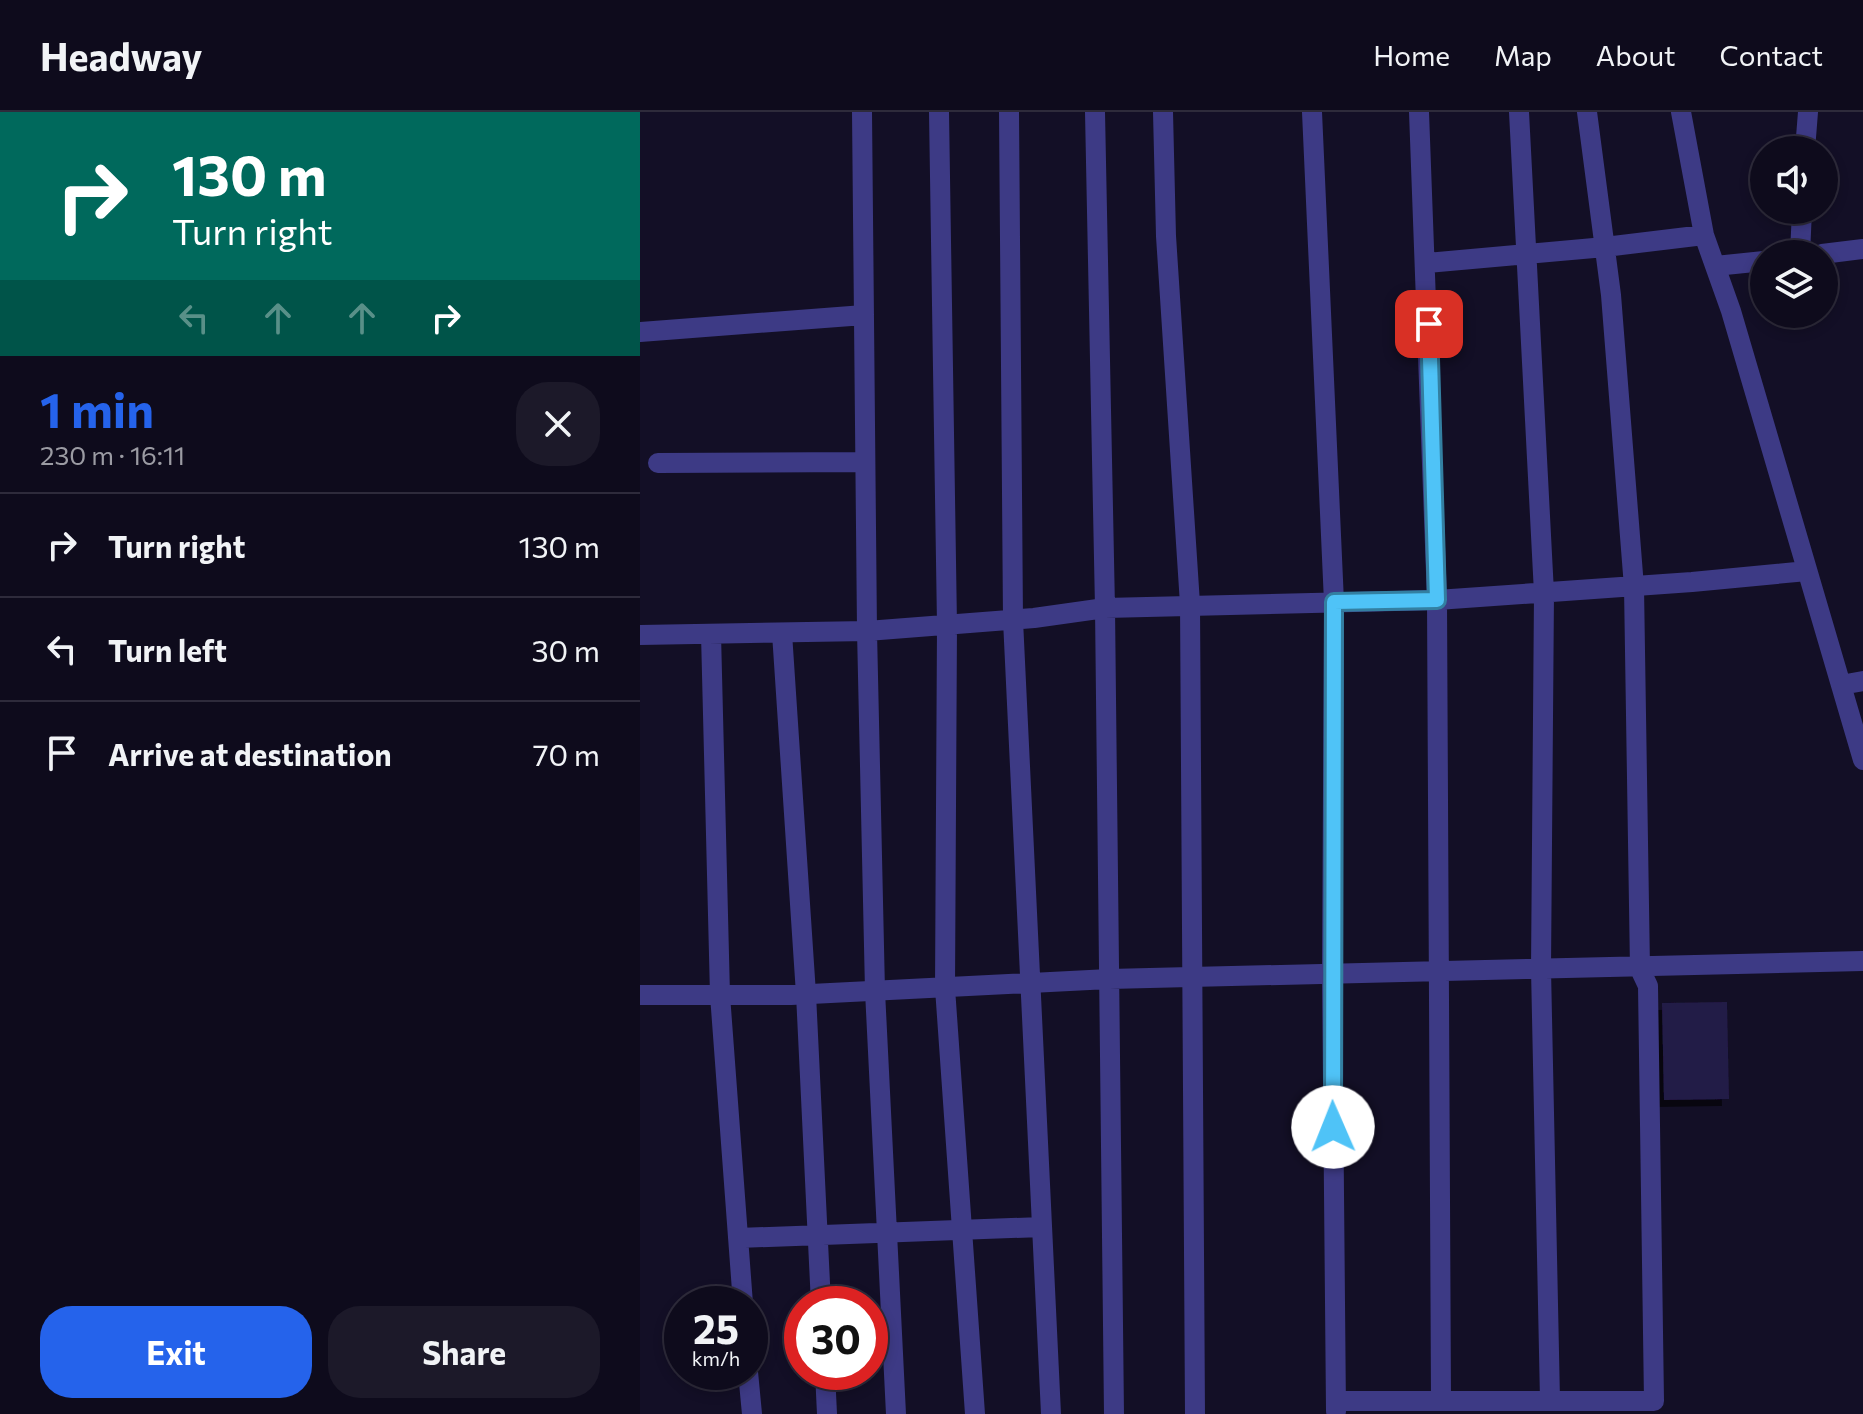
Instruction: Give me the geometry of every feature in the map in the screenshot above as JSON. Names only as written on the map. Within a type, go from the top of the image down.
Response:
[{"type":"street","points":[[862,112],[867,631],[875,991],[896,1414]]},
{"type":"street","points":[[939,112],[947,625],[945,988],[975,1414]]},
{"type":"street","points":[[1009,112],[1013,620],[1051,1414]]},
{"type":"street","points":[[1095,112],[1105,608],[1114,1414]]},
{"type":"street","points":[[1163,112],[1166,236],[1190,604],[1195,1414]]},
{"type":"street","points":[[1312,112],[1334,602],[1332,975],[1336,1407],[1441,1400],[1654,1401],[1648,986],[1640,969],[1634,587],[1605,247],[1587,112]]},
{"type":"street","points":[[1419,112],[1427,263],[1437,600],[1441,1400]]},
{"type":"street","points":[[1519,112],[1544,593],[1541,969],[1550,1400]]},
{"type":"street","points":[[1681,112],[1704,235],[1731,311],[1863,760]]},
{"type":"street","points":[[1806,136],[1808,112]]},
{"type":"street","points":[[1427,263],[1704,235]]},
{"type":"street","points":[[1838,252],[1863,249]]},
{"type":"street","points":[[1715,266],[1750,262]]},
{"type":"street","points":[[640,332],[864,315]]},
{"type":"street","points":[[658,463],[865,462]]},
{"type":"street","points":[[640,635],[867,631],[1013,620],[1105,608],[1190,604],[1437,600],[1634,587],[1807,571]]},
{"type":"street","points":[[782,633],[806,994],[820,1286]]},
{"type":"street","points":[[711,634],[720,995],[742,1286]]},
{"type":"street","points":[[1841,685],[1863,681]]},
{"type":"street","points":[[640,995],[806,994],[1109,979],[1640,969],[1863,961]]},
{"type":"street","points":[[738,1238],[1042,1227]]},
{"type":"street","points":[[750,1390],[752,1414]]},
{"type":"street","points":[[826,1390],[827,1414]]},
{"type":"building","points":[[1727,1002],[1729,1099],[1664,1100],[1662,1003]]},
{"type":"route","points":[[1333,1127],[1334,602],[1437,600],[1429,324]]}]
